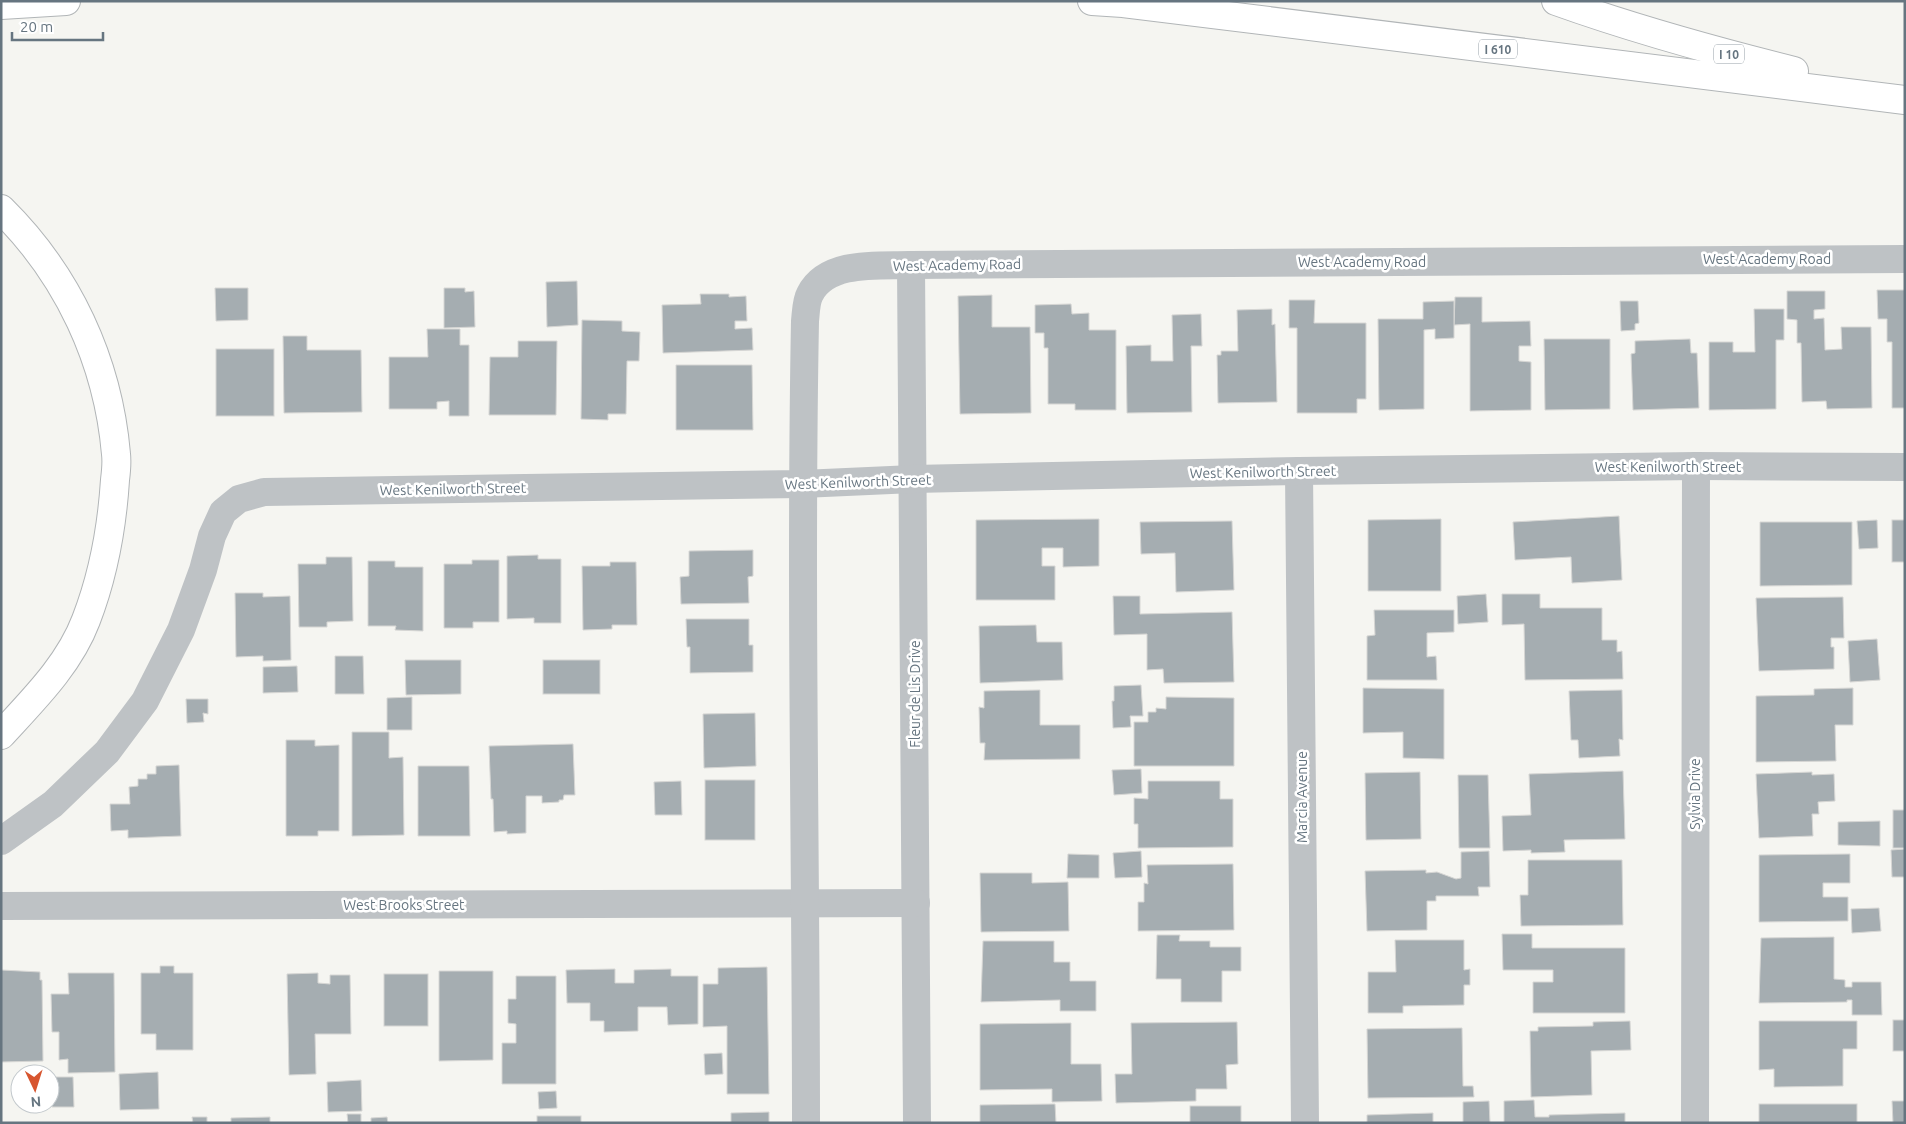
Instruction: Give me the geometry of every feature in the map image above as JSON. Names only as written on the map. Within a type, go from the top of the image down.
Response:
[{"type":"highway","points":[[1,5],[66,1]]},
{"type":"highway","name":"I 610","points":[[1092,1],[1142,5],[1905,99]]},
{"type":"highway","name":"I 10","points":[[1556,1],[1753,61],[1905,99]]},
{"type":"highway","points":[[1,210],[17,225],[51,267],[84,325],[110,410],[117,455],[114,499],[104,560],[86,621],[65,661],[1,735]]},
{"type":"street","name":"West Academy Road","points":[[802,484],[805,321],[810,294],[822,278],[842,270],[866,266],[911,265],[1905,258]]},
{"type":"street","name":"Fleur de Lis Drive","points":[[911,265],[917,1123]]},
{"type":"street","name":"West Kenilworth Street","points":[[1,841],[53,804],[107,752],[145,701],[181,630],[223,512],[239,499],[264,492],[802,484],[913,479],[1696,466],[1905,468]]},
{"type":"street","name":"Sylvia Drive","points":[[1695,1123],[1696,466]]},
{"type":"street","name":"Marcia Avenue","points":[[1299,472],[1305,1123]]},
{"type":"street","points":[[802,484],[806,1123]]},
{"type":"street","name":"West Brooks Street","points":[[1,906],[916,903]]},
{"type":"building","points":[[577,281],[578,325],[547,327],[546,282]]},
{"type":"building","points":[[215,288],[248,288],[248,320],[216,321]]},
{"type":"building","points":[[444,288],[465,288],[465,292],[474,291],[475,327],[444,328]]},
{"type":"building","points":[[1877,290],[1905,290],[1905,408],[1892,408],[1892,342],[1887,342],[1887,319],[1878,319]]},
{"type":"building","points":[[1787,291],[1825,291],[1825,309],[1814,310],[1814,319],[1824,318],[1825,350],[1842,349],[1841,327],[1871,327],[1872,408],[1827,409],[1826,401],[1802,402],[1801,343],[1797,343],[1797,320],[1787,319]]},
{"type":"building","points":[[700,294],[729,294],[729,297],[746,296],[747,321],[735,321],[735,329],[752,328],[753,350],[663,353],[662,305],[701,304]]},
{"type":"building","points":[[992,295],[992,327],[1030,327],[1031,413],[960,414],[958,296]]},
{"type":"building","points":[[1455,297],[1482,297],[1482,322],[1530,321],[1531,346],[1519,346],[1519,361],[1531,362],[1531,410],[1470,411],[1470,324],[1454,325]]},
{"type":"building","points":[[1289,300],[1315,300],[1314,323],[1366,323],[1366,399],[1357,399],[1357,413],[1297,413],[1297,328],[1289,328]]},
{"type":"building","points":[[1454,301],[1454,338],[1435,339],[1435,329],[1424,330],[1424,409],[1379,410],[1378,319],[1423,319],[1423,302]]},
{"type":"building","points":[[1620,301],[1638,301],[1639,323],[1635,324],[1635,330],[1621,331]]},
{"type":"building","points":[[1071,304],[1072,314],[1089,313],[1089,330],[1116,330],[1116,410],[1075,410],[1075,404],[1048,404],[1048,348],[1044,348],[1044,333],[1035,333],[1035,305]]},
{"type":"building","points":[[1272,309],[1272,325],[1275,324],[1277,402],[1218,403],[1217,355],[1221,355],[1221,351],[1238,351],[1237,310]]},
{"type":"building","points":[[1754,309],[1784,309],[1784,340],[1776,340],[1776,409],[1709,410],[1709,342],[1733,342],[1733,352],[1755,352]]},
{"type":"building","points":[[1201,314],[1202,346],[1191,346],[1192,412],[1127,413],[1126,346],[1151,345],[1151,361],[1173,361],[1172,315]]},
{"type":"building","points":[[582,320],[622,321],[622,331],[640,332],[639,361],[627,361],[626,414],[608,414],[608,420],[581,419]]},
{"type":"building","points":[[427,329],[460,329],[460,345],[469,345],[469,416],[449,416],[449,401],[437,402],[437,409],[389,409],[389,357],[428,357]]},
{"type":"building","points":[[283,336],[307,336],[307,350],[361,350],[362,412],[284,413]]},
{"type":"building","points":[[1544,339],[1610,339],[1610,409],[1545,410]]},
{"type":"building","points":[[1690,339],[1691,353],[1697,353],[1699,408],[1633,410],[1631,354],[1635,353],[1635,341]]},
{"type":"building","points":[[518,341],[557,341],[556,415],[489,415],[490,357],[518,357]]},
{"type":"building","points":[[216,349],[274,349],[274,416],[216,416]]},
{"type":"building","points":[[676,365],[752,365],[753,430],[676,430]]},
{"type":"building","points":[[1619,516],[1622,580],[1572,583],[1571,557],[1515,560],[1513,522]]},
{"type":"building","points":[[1099,519],[1099,566],[1063,567],[1063,548],[1042,548],[1042,566],[1055,566],[1055,600],[976,600],[976,520]]},
{"type":"building","points":[[1441,519],[1441,591],[1368,591],[1368,520]]},
{"type":"building","points":[[1877,520],[1878,548],[1859,549],[1857,521]]},
{"type":"building","points":[[1892,520],[1905,520],[1905,562],[1892,562]]},
{"type":"building","points":[[1232,521],[1234,590],[1176,592],[1175,553],[1141,554],[1140,522]]},
{"type":"building","points":[[1760,522],[1852,522],[1852,585],[1760,586]]},
{"type":"building","points":[[753,550],[753,576],[748,577],[749,603],[681,604],[680,577],[689,576],[689,551]]},
{"type":"building","points":[[538,555],[538,559],[561,559],[561,623],[534,623],[534,618],[507,619],[507,556]]},
{"type":"building","points":[[326,557],[352,557],[353,621],[327,622],[327,627],[299,627],[298,564],[326,564]]},
{"type":"building","points":[[472,560],[499,560],[499,622],[473,622],[473,628],[444,628],[444,564],[472,564]]},
{"type":"building","points":[[368,561],[395,561],[395,567],[423,567],[423,631],[395,630],[396,626],[368,626]]},
{"type":"building","points":[[610,562],[636,562],[637,625],[612,625],[612,629],[583,630],[582,566],[610,566]]},
{"type":"building","points":[[235,593],[263,593],[263,597],[290,596],[291,660],[263,661],[263,656],[236,657]]},
{"type":"building","points":[[1486,594],[1488,622],[1458,624],[1457,596]]},
{"type":"building","points":[[1502,594],[1540,594],[1540,608],[1602,608],[1602,640],[1617,640],[1617,652],[1622,651],[1623,679],[1525,680],[1524,624],[1502,625]]},
{"type":"building","points":[[1113,596],[1140,596],[1140,614],[1232,612],[1234,682],[1164,683],[1163,669],[1147,670],[1147,634],[1114,635]]},
{"type":"building","points":[[1843,597],[1844,638],[1831,638],[1831,647],[1834,647],[1834,669],[1759,671],[1756,598]]},
{"type":"building","points":[[1374,610],[1454,610],[1454,632],[1427,633],[1427,657],[1436,656],[1437,680],[1367,680],[1367,636],[1375,635]]},
{"type":"building","points":[[686,619],[749,619],[749,645],[753,645],[753,672],[690,673],[690,647],[687,647]]},
{"type":"building","points":[[1036,625],[1037,642],[1062,642],[1063,680],[980,683],[979,626]]},
{"type":"building","points":[[1877,639],[1880,680],[1850,682],[1848,641]]},
{"type":"building","points":[[335,656],[363,656],[364,694],[335,694]]},
{"type":"building","points":[[405,660],[461,660],[461,694],[406,695]]},
{"type":"building","points":[[543,660],[600,660],[600,694],[543,694]]},
{"type":"building","points":[[297,666],[298,692],[263,693],[263,667]]},
{"type":"building","points":[[1141,685],[1143,716],[1130,716],[1131,727],[1113,728],[1112,701],[1114,701],[1114,686]]},
{"type":"building","points":[[1363,688],[1444,689],[1444,759],[1403,758],[1403,732],[1363,733]]},
{"type":"building","points":[[1853,688],[1853,725],[1835,725],[1836,761],[1756,762],[1756,696],[1814,695],[1814,689]]},
{"type":"building","points":[[1040,690],[1040,725],[1080,725],[1080,759],[984,760],[985,743],[980,743],[979,707],[984,708],[984,691]]},
{"type":"building","points":[[1622,690],[1623,740],[1619,739],[1620,756],[1579,758],[1578,740],[1571,740],[1569,691]]},
{"type":"building","points":[[412,697],[412,730],[387,730],[387,698]]},
{"type":"building","points":[[1166,697],[1234,698],[1234,766],[1134,766],[1134,722],[1148,722],[1148,712],[1156,712],[1156,708],[1166,709]]},
{"type":"building","points":[[186,699],[208,699],[208,714],[203,713],[204,722],[187,723]]},
{"type":"building","points":[[755,713],[756,766],[704,768],[703,714]]},
{"type":"building","points":[[352,732],[389,732],[389,758],[403,757],[404,835],[352,836]]},
{"type":"building","points":[[286,740],[315,740],[315,746],[339,745],[339,831],[318,831],[318,836],[286,836]]},
{"type":"building","points":[[573,744],[575,795],[564,795],[563,800],[559,800],[559,802],[542,803],[542,796],[526,796],[526,833],[507,834],[507,831],[494,832],[489,746]]},
{"type":"building","points":[[179,765],[181,836],[128,838],[128,830],[111,831],[110,804],[130,804],[129,787],[138,786],[138,779],[147,779],[147,774],[156,774],[156,766]]},
{"type":"building","points":[[418,766],[469,766],[470,836],[418,836]]},
{"type":"building","points":[[1141,769],[1142,793],[1114,795],[1112,770]]},
{"type":"building","points":[[1623,771],[1625,839],[1564,840],[1565,852],[1531,853],[1531,850],[1503,851],[1502,816],[1531,815],[1529,774]]},
{"type":"building","points":[[1420,772],[1421,839],[1366,840],[1365,773]]},
{"type":"building","points":[[1812,772],[1812,775],[1834,774],[1835,801],[1818,802],[1819,814],[1812,814],[1813,836],[1759,838],[1756,774]]},
{"type":"building","points":[[1458,775],[1488,775],[1490,848],[1459,848]]},
{"type":"building","points":[[705,780],[755,780],[755,840],[705,840]]},
{"type":"building","points":[[681,781],[682,815],[655,815],[654,782]]},
{"type":"building","points":[[1148,781],[1220,781],[1220,799],[1233,799],[1233,847],[1138,848],[1138,824],[1134,824],[1134,798],[1148,799]]},
{"type":"building","points":[[1893,810],[1905,810],[1905,848],[1893,848]]},
{"type":"building","points":[[1880,821],[1880,846],[1838,845],[1838,822]]},
{"type":"building","points":[[1905,849],[1905,877],[1892,877],[1891,850]]},
{"type":"building","points":[[1141,851],[1142,877],[1115,878],[1113,853]]},
{"type":"building","points":[[1489,851],[1490,887],[1478,887],[1479,896],[1436,896],[1436,901],[1427,901],[1427,930],[1367,931],[1365,871],[1426,870],[1426,873],[1437,872],[1456,879],[1461,878],[1461,852]]},
{"type":"building","points":[[1068,854],[1099,855],[1099,878],[1067,878]]},
{"type":"building","points":[[1850,854],[1850,883],[1823,883],[1823,897],[1848,897],[1848,921],[1759,922],[1759,855]]},
{"type":"building","points":[[1528,860],[1622,860],[1623,925],[1521,926],[1520,895],[1528,895]]},
{"type":"building","points":[[1233,864],[1234,930],[1138,931],[1138,902],[1144,902],[1144,883],[1148,884],[1147,865]]},
{"type":"building","points":[[980,873],[1032,873],[1032,883],[1068,882],[1069,931],[981,932]]},
{"type":"building","points":[[1879,908],[1881,931],[1852,933],[1851,909]]},
{"type":"building","points":[[1502,934],[1532,934],[1532,948],[1625,948],[1625,1013],[1533,1013],[1533,982],[1553,982],[1553,970],[1503,970]]},
{"type":"building","points":[[1157,935],[1180,935],[1179,941],[1210,941],[1210,947],[1241,947],[1241,971],[1222,971],[1222,1002],[1181,1002],[1181,979],[1156,979]]},
{"type":"building","points":[[1834,937],[1834,979],[1845,980],[1845,987],[1852,987],[1852,982],[1881,982],[1882,1015],[1852,1015],[1852,1000],[1847,1000],[1847,1002],[1759,1003],[1761,938]]},
{"type":"building","points":[[1395,940],[1464,940],[1464,970],[1470,969],[1470,985],[1464,985],[1464,1005],[1403,1006],[1403,1013],[1368,1013],[1368,972],[1396,972]]},
{"type":"building","points":[[983,941],[1054,941],[1054,962],[1070,962],[1070,981],[1096,981],[1096,1011],[1060,1011],[1060,1000],[981,1002]]},
{"type":"building","points":[[160,966],[174,966],[174,973],[193,973],[193,1050],[156,1050],[156,1034],[141,1034],[141,973],[160,973]]},
{"type":"building","points":[[767,967],[769,1094],[727,1094],[727,1026],[703,1027],[703,984],[718,984],[718,968]]},
{"type":"building","points":[[615,969],[615,983],[634,983],[634,970],[671,969],[671,976],[698,976],[698,1024],[668,1025],[667,1007],[638,1007],[638,1031],[604,1032],[604,1021],[590,1021],[590,1003],[567,1003],[566,970]]},
{"type":"building","points":[[1,970],[40,972],[40,980],[42,980],[43,1061],[1,1062]]},
{"type":"building","points":[[439,971],[493,971],[493,1060],[439,1061]]},
{"type":"building","points":[[68,973],[114,973],[115,1072],[68,1073],[68,1059],[59,1060],[59,1032],[52,1032],[51,994],[69,994]]},
{"type":"building","points":[[318,973],[318,983],[330,984],[330,975],[350,975],[351,1034],[315,1034],[316,1074],[289,1075],[287,974]]},
{"type":"building","points":[[384,974],[428,974],[428,1026],[384,1026]]},
{"type":"building","points":[[516,976],[556,976],[556,1084],[502,1084],[502,1043],[516,1043],[516,1024],[508,1023],[508,999],[516,999]]},
{"type":"building","points":[[1893,1020],[1905,1020],[1905,1051],[1893,1051]]},
{"type":"building","points":[[1630,1021],[1631,1050],[1591,1051],[1592,1095],[1531,1097],[1530,1031],[1538,1031],[1538,1027],[1593,1026],[1593,1022]]},
{"type":"building","points":[[1759,1021],[1857,1021],[1857,1049],[1843,1049],[1843,1086],[1774,1087],[1774,1069],[1759,1070]]},
{"type":"building","points":[[1237,1022],[1238,1064],[1226,1065],[1227,1089],[1196,1089],[1196,1101],[1116,1103],[1115,1074],[1132,1074],[1131,1023]]},
{"type":"building","points":[[1071,1023],[1071,1064],[1101,1064],[1102,1101],[1052,1102],[1052,1089],[980,1090],[980,1024]]},
{"type":"building","points":[[1462,1028],[1463,1086],[1473,1086],[1474,1097],[1368,1098],[1367,1029]]},
{"type":"building","points":[[722,1053],[723,1074],[705,1075],[704,1054]]},
{"type":"building","points":[[158,1072],[159,1109],[120,1110],[119,1074]]},
{"type":"building","points":[[60,1077],[73,1077],[74,1107],[60,1107]]},
{"type":"building","points":[[361,1080],[362,1111],[328,1112],[327,1082]]},
{"type":"building","points":[[556,1091],[557,1108],[539,1109],[538,1092]]},
{"type":"building","points":[[1534,1100],[1535,1117],[1625,1113],[1625,1123],[1504,1123],[1504,1101]]},
{"type":"building","points":[[1489,1101],[1490,1123],[1463,1123],[1463,1102]]},
{"type":"building","points":[[1892,1101],[1905,1101],[1905,1123],[1893,1123]]},
{"type":"building","points":[[1055,1104],[1056,1123],[980,1123],[980,1105]]},
{"type":"building","points":[[1759,1104],[1857,1104],[1857,1123],[1759,1123]]},
{"type":"building","points":[[1190,1106],[1241,1106],[1241,1123],[1190,1123]]},
{"type":"building","points":[[769,1112],[769,1123],[731,1123],[731,1113]]},
{"type":"building","points":[[1433,1113],[1433,1123],[1367,1123],[1367,1115]]},
{"type":"building","points":[[347,1114],[361,1114],[361,1123],[348,1123]]},
{"type":"building","points":[[537,1116],[581,1116],[581,1123],[537,1123]]},
{"type":"building","points":[[192,1117],[207,1117],[207,1123],[193,1123]]},
{"type":"building","points":[[270,1117],[270,1123],[231,1123],[231,1118]]},
{"type":"building","points":[[387,1117],[388,1123],[371,1123],[371,1118]]}]
